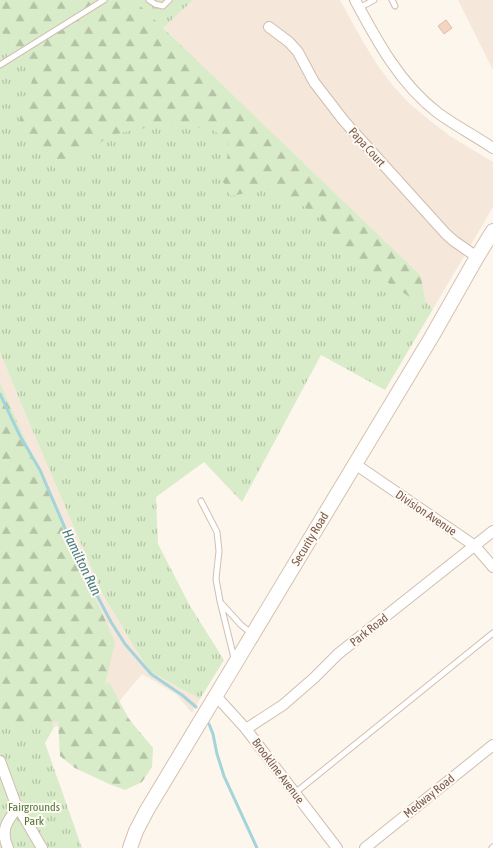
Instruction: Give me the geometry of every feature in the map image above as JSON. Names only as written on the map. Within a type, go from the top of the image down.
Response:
[{"type":"street","points":[[357,4],[390,60],[419,95],[437,112],[493,148]]},
{"type":"street","name":"Papa Court","points":[[269,27],[289,42],[298,52],[314,82],[344,121],[446,234],[477,257]]},
{"type":"street","name":"Security Road","points":[[130,848],[136,831],[148,810],[493,232]]},
{"type":"street","name":"Division Avenue","points":[[355,464],[475,546],[493,567]]},
{"type":"street","name":"Park Road","points":[[246,729],[283,706],[338,654],[493,532]]},
{"type":"street","name":"Brookline Avenue","points":[[216,696],[246,729],[337,848]]},
{"type":"street","name":"Medway Road","points":[[365,848],[493,745]]},
{"type":"street","points":[[0,761],[18,807],[42,848]]},
{"type":"street","points":[[8,848],[3,831],[6,822],[18,807]]},
{"type":"lane","points":[[0,65],[104,0]]},
{"type":"lane","points":[[149,0],[163,6],[169,0]]},
{"type":"lane","points":[[357,4],[374,0]]},
{"type":"lane","points":[[392,0],[395,6]]},
{"type":"lane","points":[[201,501],[217,532],[219,551],[216,578],[236,664]]},
{"type":"lane","points":[[220,601],[241,625],[253,634]]},
{"type":"lane","points":[[295,793],[493,633]]},
{"type":"shaded area","points":[[193,0],[340,0],[378,66],[410,104],[450,136],[493,162],[493,207],[433,309],[163,27]]},
{"type":"shaded area","points":[[458,0],[493,0],[493,70]]},
{"type":"shaded area","points":[[0,352],[103,595],[149,671],[200,699],[192,713],[176,694],[142,674],[106,717],[54,727],[0,508]]},
{"type":"green space","points":[[0,0],[193,0],[163,28],[433,309],[385,390],[321,355],[242,502],[204,462],[156,497],[158,544],[190,606],[224,660],[200,699],[149,671],[103,595],[0,352]]},
{"type":"green space","points":[[0,0],[134,0],[421,276],[425,300],[413,299],[367,269],[315,214],[285,195],[266,189],[231,196],[222,180],[227,163],[228,144],[218,133],[209,129],[190,127],[152,128],[120,133],[89,150],[61,176],[19,123],[36,70],[0,29]]},
{"type":"green space","points":[[0,383],[115,642],[105,685],[109,682],[129,719],[153,748],[152,767],[142,782],[125,790],[75,768],[60,756],[58,722],[46,721],[12,734],[0,708]]},
{"type":"green space","name":"Fairgrounds Park","points":[[0,508],[54,727],[45,743],[82,848],[0,848]]},
{"type":"building","points":[[446,20],[452,28],[444,34],[438,26]]},
{"type":"waterway","name":"Hamilton Run","points":[[0,394],[20,436],[40,470],[80,563],[111,622],[125,644],[151,674],[196,707]]},
{"type":"waterway","name":"Hamilton Run","points":[[209,724],[224,776],[257,848]]}]
